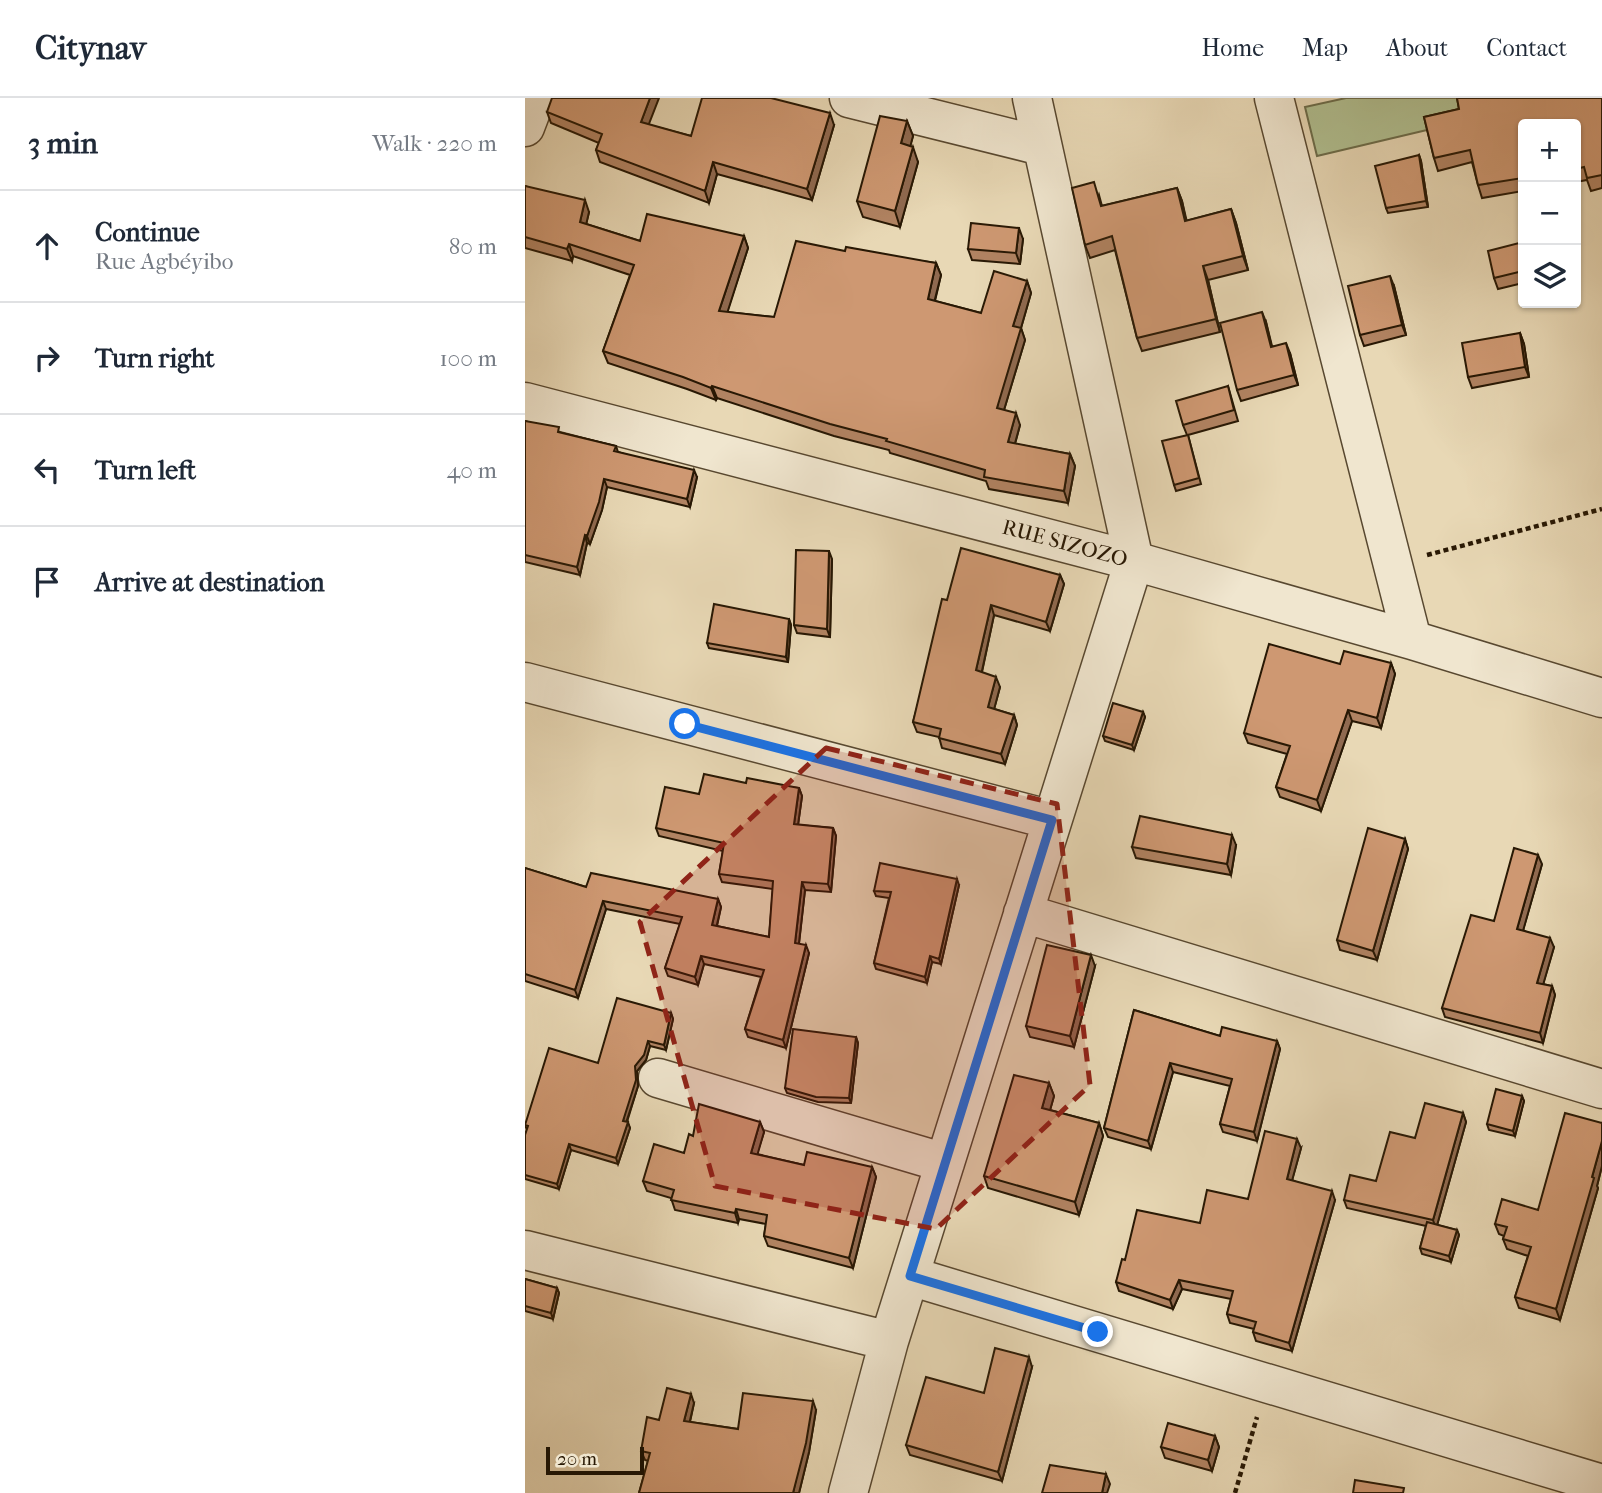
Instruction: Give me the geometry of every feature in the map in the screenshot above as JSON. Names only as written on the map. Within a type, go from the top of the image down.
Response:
[{"type":"street","points":[[525,127],[536,98]]},
{"type":"street","points":[[849,98],[1042,146]]},
{"type":"street","points":[[848,1493],[890,1341],[1134,561],[1032,98]]},
{"type":"street","points":[[1274,98],[1412,640]]},
{"type":"street","name":"RUE SIZOZO","points":[[525,402],[1134,561],[1412,640],[1602,698]]},
{"type":"street","points":[[525,682],[1052,820]]},
{"type":"street","points":[[1023,913],[1602,1089]]},
{"type":"street","points":[[658,1078],[945,1163]]},
{"type":"street","points":[[525,1251],[890,1341]]},
{"type":"street","points":[[910,1276],[1602,1484]]},
{"type":"path","points":[[1392,564],[1602,509]]},
{"type":"path","points":[[1235,1493],[1267,1383]]},
{"type":"highlighted area","points":[[826,748],[1057,804],[1090,1085],[936,1229],[715,1186],[640,922]]},
{"type":"green space","points":[[1346,98],[1460,98],[1465,121],[1317,156],[1305,107]]},
{"type":"building","points":[[552,98],[650,98],[641,122],[691,136],[702,98],[771,98],[830,113],[807,189],[713,162],[705,191],[596,150],[602,134],[547,112]]},
{"type":"building","points":[[1457,98],[1602,98],[1602,175],[1587,178],[1584,167],[1581,168],[1581,119],[1518,119],[1518,179],[1478,185],[1470,150],[1434,158],[1424,117],[1459,109]]},
{"type":"building","points":[[880,116],[907,121],[901,143],[913,147],[895,211],[857,201]]},
{"type":"building","points":[[1419,155],[1426,201],[1386,208],[1375,166]]},
{"type":"building","points":[[1094,182],[1101,206],[1177,188],[1185,221],[1231,209],[1243,256],[1203,266],[1216,319],[1137,338],[1112,236],[1085,245],[1072,188]]},
{"type":"building","points":[[525,186],[585,200],[580,222],[640,241],[647,214],[744,236],[719,311],[774,317],[796,241],[845,251],[846,247],[936,263],[928,299],[981,313],[994,271],[1027,281],[1013,326],[1021,328],[997,408],[1016,413],[1008,442],[1070,454],[1064,491],[984,477],[985,470],[712,386],[711,388],[603,351],[634,265],[569,244],[567,249],[525,237]]},
{"type":"building","points":[[971,223],[1019,228],[1016,253],[968,249]]},
{"type":"building","points":[[1518,243],[1518,272],[1494,278],[1488,251]]},
{"type":"building","points":[[1390,276],[1402,325],[1360,335],[1348,286]]},
{"type":"building","points":[[1262,312],[1271,347],[1286,343],[1294,375],[1237,390],[1220,323]]},
{"type":"building","points":[[1520,333],[1525,367],[1468,377],[1462,343]]},
{"type":"building","points":[[1228,386],[1234,410],[1183,425],[1176,401]]},
{"type":"building","points":[[525,421],[559,427],[558,432],[616,446],[614,451],[694,470],[687,499],[604,479],[577,567],[525,555]]},
{"type":"building","points":[[1188,435],[1199,478],[1174,485],[1162,441]]},
{"type":"building","points":[[961,548],[1060,575],[1046,622],[991,605],[976,670],[996,677],[988,707],[1014,715],[1001,754],[939,738],[941,729],[913,722],[942,599],[947,600]]},
{"type":"building","points":[[796,550],[829,551],[827,629],[794,625]]},
{"type":"building","points":[[714,604],[789,619],[786,657],[707,643]]},
{"type":"building","points":[[1269,644],[1340,664],[1344,651],[1391,663],[1377,718],[1348,710],[1317,800],[1276,787],[1290,746],[1244,733]]},
{"type":"building","points":[[1113,703],[1143,712],[1132,745],[1103,736]]},
{"type":"building","points":[[704,774],[746,783],[747,778],[799,788],[794,824],[833,828],[828,884],[802,882],[795,943],[806,945],[783,1040],[745,1029],[764,970],[701,956],[695,977],[665,968],[682,917],[603,901],[575,990],[525,974],[525,868],[586,887],[591,873],[718,899],[712,925],[769,937],[773,881],[719,874],[724,843],[656,828],[665,787],[699,794]]},
{"type":"building","points":[[1140,816],[1232,835],[1227,864],[1132,847]]},
{"type":"building","points":[[1368,828],[1405,839],[1373,951],[1337,940]]},
{"type":"building","points":[[1514,848],[1538,855],[1517,929],[1550,938],[1537,983],[1552,986],[1540,1033],[1442,1008],[1471,915],[1494,921]]},
{"type":"building","points":[[880,863],[957,879],[939,959],[930,956],[925,977],[874,963],[891,892],[874,891]]},
{"type":"building","points":[[1047,945],[1091,955],[1070,1036],[1026,1026]]},
{"type":"building","points":[[617,998],[671,1013],[664,1045],[648,1041],[644,1055],[635,1066],[636,1080],[623,1121],[628,1122],[616,1158],[569,1144],[557,1184],[525,1175],[525,1135],[528,1126],[525,1125],[549,1048],[598,1063]]},
{"type":"building","points":[[1134,1010],[1220,1036],[1222,1027],[1277,1041],[1254,1132],[1220,1124],[1232,1079],[1170,1063],[1148,1141],[1104,1128]]},
{"type":"building","points":[[793,1029],[856,1037],[849,1098],[816,1097],[785,1088]]},
{"type":"building","points":[[1014,1075],[1049,1083],[1042,1108],[1099,1123],[1075,1202],[984,1176]]},
{"type":"building","points":[[1496,1089],[1522,1096],[1513,1131],[1487,1124]]},
{"type":"building","points":[[1425,1103],[1463,1113],[1433,1220],[1344,1200],[1350,1175],[1376,1181],[1390,1132],[1415,1138]]},
{"type":"building","points":[[699,1104],[760,1122],[751,1153],[804,1165],[807,1152],[872,1167],[849,1258],[764,1236],[767,1215],[736,1209],[735,1213],[671,1200],[674,1190],[643,1181],[654,1144],[684,1153],[689,1134],[693,1136]]},
{"type":"building","points":[[1565,1113],[1602,1123],[1602,1141],[1556,1309],[1515,1297],[1531,1247],[1503,1239],[1507,1227],[1495,1224],[1502,1199],[1538,1210]]},
{"type":"building","points":[[1265,1131],[1297,1139],[1287,1179],[1332,1191],[1289,1343],[1253,1332],[1256,1322],[1227,1314],[1233,1291],[1179,1280],[1170,1300],[1116,1282],[1122,1259],[1125,1260],[1137,1210],[1200,1223],[1207,1190],[1248,1199]]},
{"type":"building","points":[[1427,1222],[1457,1230],[1449,1256],[1420,1248]]},
{"type":"building","points":[[525,1279],[557,1288],[551,1313],[525,1306]]},
{"type":"building","points":[[995,1348],[1029,1357],[998,1472],[906,1445],[926,1377],[984,1393]]},
{"type":"building","points":[[667,1388],[691,1394],[684,1421],[738,1429],[743,1393],[813,1401],[793,1493],[639,1493],[650,1453],[641,1451],[647,1417],[659,1420]]},
{"type":"building","points":[[1168,1423],[1215,1436],[1208,1460],[1161,1447]]},
{"type":"building","points":[[1050,1465],[1106,1474],[1102,1493],[1042,1493]]},
{"type":"building","points":[[1355,1480],[1404,1488],[1403,1493],[1353,1493]]},
{"type":"route","points":[[685,724],[1052,820],[910,1276],[1098,1332]]}]
